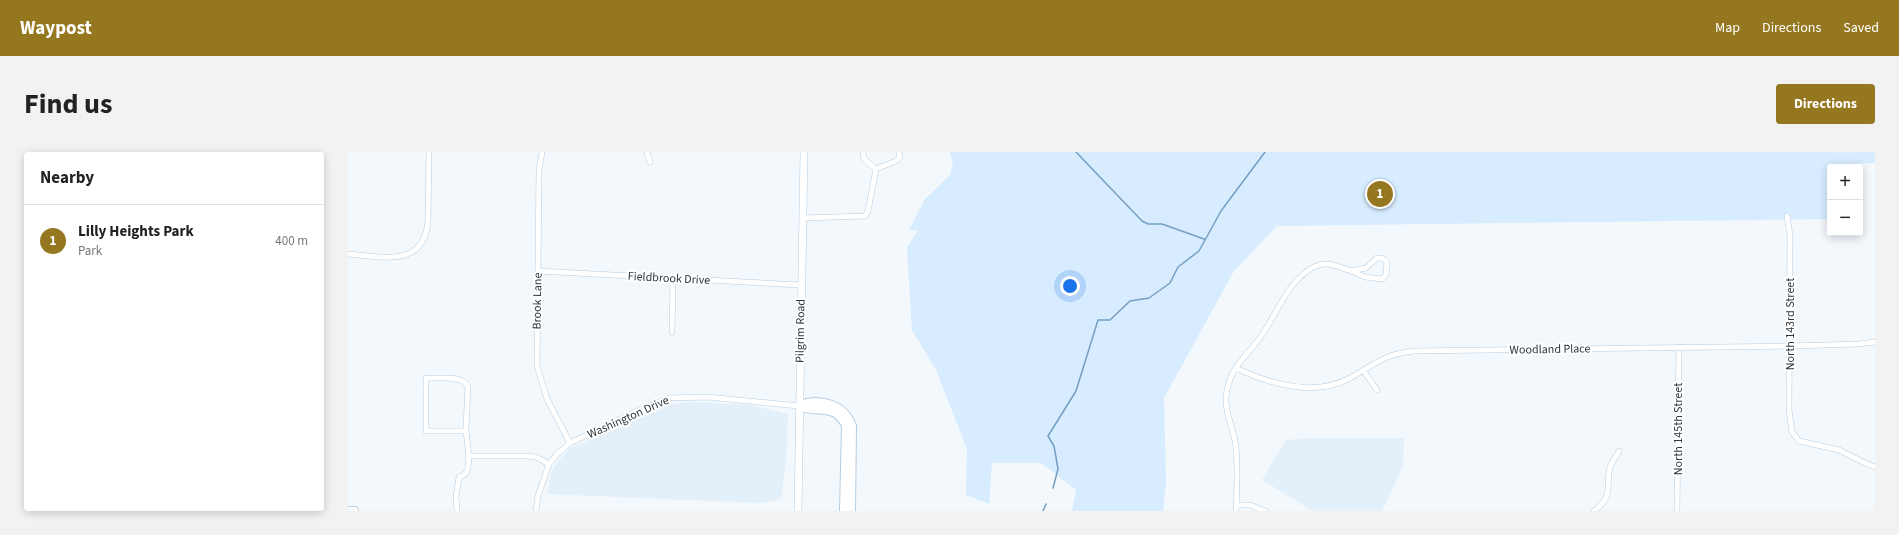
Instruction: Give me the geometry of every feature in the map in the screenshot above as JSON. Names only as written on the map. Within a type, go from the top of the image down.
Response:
[{"type":"main road","name":"Pilgrim Road","points":[[798,511],[804,152]]},
{"type":"main road","points":[[799,406],[808,402],[833,405],[841,408],[850,419],[852,426],[851,511]]},
{"type":"main road","points":[[799,406],[808,410],[831,410],[840,415],[846,426],[844,511]]},
{"type":"main road","points":[[348,511],[354,511]]},
{"type":"street","points":[[348,254],[396,257],[411,253],[419,248],[428,231],[429,152]]},
{"type":"street","name":"Brook Lane","points":[[542,152],[539,170],[537,359],[539,377],[546,399],[570,443]]},
{"type":"street","points":[[647,152],[650,162]]},
{"type":"street","points":[[863,152],[864,159],[876,169]]},
{"type":"street","points":[[876,169],[896,161],[900,157],[899,152]]},
{"type":"street","points":[[802,218],[865,216],[868,211],[876,169]]},
{"type":"street","name":"North 143rd Street","points":[[1787,216],[1790,235],[1789,419],[1792,432],[1799,441],[1839,450],[1875,467]]},
{"type":"street","points":[[1236,511],[1236,448],[1226,410],[1228,388],[1236,368],[1240,360],[1262,336],[1286,294],[1309,270],[1315,266],[1327,264],[1365,277],[1382,279],[1386,275],[1387,262],[1382,258],[1377,258],[1366,268],[1351,271]]},
{"type":"street","name":"Fieldbrook Drive","points":[[538,271],[673,279],[801,284]]},
{"type":"street","points":[[672,332],[673,279]]},
{"type":"street","name":"Woodland Place","points":[[1236,368],[1271,381],[1305,388],[1318,388],[1333,385],[1348,379],[1383,358],[1397,353],[1414,351],[1790,346],[1875,342]]},
{"type":"street","name":"North 145th Street","points":[[1678,511],[1679,347]]},
{"type":"street","points":[[1363,370],[1377,390]]},
{"type":"street","points":[[457,511],[457,482],[459,478],[468,470],[466,431],[468,387],[466,382],[461,379],[426,378],[426,431],[466,431]]},
{"type":"street","name":"Washington Drive","points":[[549,464],[557,454],[570,443],[635,412],[669,398],[681,396],[707,397],[799,406]]},
{"type":"street","points":[[1594,511],[1606,498],[1609,489],[1611,466],[1619,451]]},
{"type":"street","points":[[468,456],[527,456],[536,457],[549,464],[538,496],[536,511]]},
{"type":"street","points":[[1236,505],[1250,505],[1265,511]]},
{"type":"shaded area","points":[[950,152],[1875,152],[1875,163],[1827,164],[1827,219],[1277,226],[1234,271],[1164,398],[1166,482],[1163,511],[1072,511],[1076,490],[1041,463],[992,463],[989,504],[966,495],[967,449],[936,370],[912,330],[907,248],[918,230],[909,230],[925,199],[950,175],[953,163]]},
{"type":"shaded area","points":[[687,402],[750,405],[788,414],[786,462],[781,499],[760,503],[547,494],[551,473],[558,461],[569,449],[659,407]]},
{"type":"shaded area","points":[[1311,438],[1404,438],[1403,466],[1382,511],[1313,511],[1262,480],[1286,440]]},
{"type":"waterway","points":[[1076,152],[1142,221],[1148,224],[1162,224],[1204,239]]},
{"type":"waterway","points":[[1053,488],[1058,469],[1054,446],[1048,436],[1076,391],[1098,320],[1110,320],[1130,301],[1149,298],[1170,283],[1178,267],[1199,251],[1221,211],[1265,152]]},
{"type":"waterway","points":[[1043,511],[1046,504]]},
{"type":"place","name":"Lilly Heights Park","points":[[1380,194]]}]
